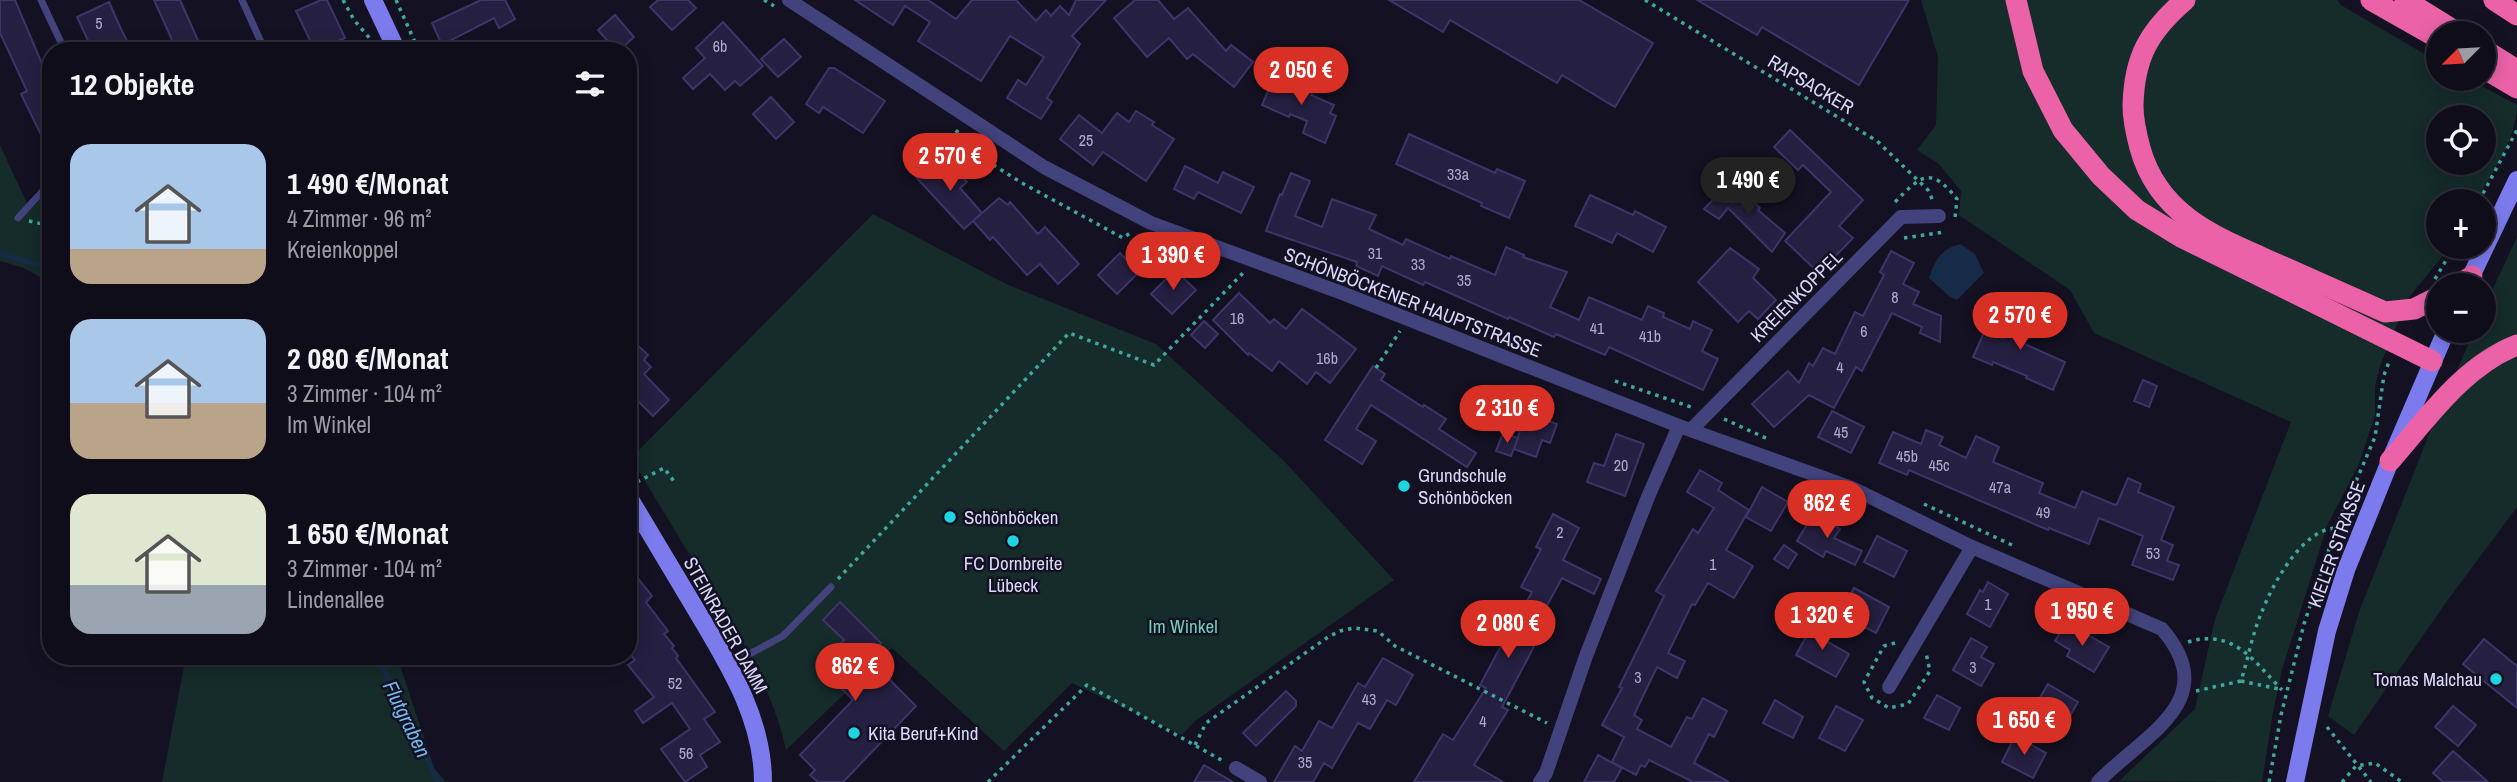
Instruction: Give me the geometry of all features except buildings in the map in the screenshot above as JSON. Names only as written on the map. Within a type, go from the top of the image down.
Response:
[{"type":"highway","points":[[2016,0],[2033,71],[2063,130],[2101,176],[2137,210],[2181,237],[2432,361]]},
{"type":"highway","points":[[2185,0],[2166,17],[2147,42],[2138,62],[2133,86],[2133,122],[2143,159],[2156,185],[2177,211],[2212,235],[2385,312],[2414,309],[2426,298]]},
{"type":"highway","points":[[2371,0],[2426,31]]},
{"type":"highway","points":[[2405,0],[2439,21]]},
{"type":"highway","points":[[2494,0],[2517,15]]},
{"type":"highway","points":[[2496,57],[2517,70]]},
{"type":"highway","points":[[2496,76],[2517,88]]},
{"type":"highway","points":[[2390,461],[2462,380],[2502,351],[2517,345]]},
{"type":"main road","points":[[373,0],[393,42]]},
{"type":"main road","points":[[2470,273],[2517,180]]},
{"type":"main road","name":"KIELER STRASSE","points":[[2295,782],[2327,631],[2346,570],[2440,343]]},
{"type":"main road","name":"STEINRADER DAMM","points":[[637,511],[729,665],[755,726],[763,782]]},
{"type":"street","name":"SCHÖNBÖCKENER HAUPTSTRASSE","points":[[789,0],[1044,167],[1151,223],[1852,488],[1972,547],[2162,629],[2177,647]]},
{"type":"street","name":"KREIENKOPPEL","points":[[1685,427],[1901,216],[1939,216]]},
{"type":"street","points":[[1540,782],[1562,731],[1586,656],[1615,580],[1685,427]]},
{"type":"street","points":[[1889,687],[1972,547]]},
{"type":"street","points":[[2098,782],[2169,717],[2184,695],[2184,672],[2177,647]]},
{"type":"street","points":[[1236,768],[1259,782]]},
{"type":"lane","points":[[41,0],[61,42]]},
{"type":"lane","points":[[242,0],[261,42]]},
{"type":"lane","points":[[18,218],[42,192]]},
{"type":"lane","points":[[729,665],[783,636],[831,587]]},
{"type":"path","points":[[343,0],[354,20],[372,42]]},
{"type":"path","points":[[396,0],[415,42]]},
{"type":"path","name":"RAPSACKER","points":[[1645,0],[1877,141],[1928,190],[1939,216]]},
{"type":"path","points":[[2486,189],[2517,130]]},
{"type":"path","points":[[18,218],[42,224]]},
{"type":"path","points":[[831,587],[1069,334],[1154,365],[1254,261]]},
{"type":"path","points":[[1377,368],[1401,329]]},
{"type":"path","points":[[2269,782],[2281,715],[2304,624],[2336,528],[2375,438],[2384,375],[2397,344]]},
{"type":"path","points":[[637,482],[664,468],[676,484]]},
{"type":"path","points":[[2241,681],[2260,614],[2278,577],[2316,533],[2323,529],[2336,528]]},
{"type":"path","points":[[1195,745],[1206,723],[1328,637],[1354,628],[1378,631],[1395,646],[1562,731]]},
{"type":"path","points":[[2177,647],[2190,640],[2206,638],[2236,644],[2281,690],[2241,681],[2184,695]]},
{"type":"path","points":[[988,782],[1087,684],[1236,768]]},
{"type":"path","points":[[2327,727],[2371,782]]},
{"type":"path","points":[[2342,782],[2356,766],[2375,763],[2402,782]]},
{"type":"green space","points":[[1921,0],[2337,0],[2341,5],[2426,55],[2426,91],[2491,91],[2517,105],[2513,130],[2496,167],[2496,105],[2426,105],[2426,175],[2491,175],[2483,189],[2426,189],[2426,259],[2440,259],[2426,273],[2407,300],[2380,366],[2375,387],[2375,415],[2359,464],[2327,526],[2282,670],[2262,782],[2119,781],[2195,709],[2215,619],[2291,422],[2094,333],[2070,290],[1959,215],[1961,191],[1939,164],[1917,150],[1936,125],[1938,57]]},
{"type":"green space","points":[[0,145],[30,210],[42,198],[42,278],[24,268],[0,261]]},
{"type":"green space","name":"Schönböcken","points":[[873,214],[1006,284],[1156,344],[1285,462],[1394,580],[1195,721],[1182,735],[1072,683],[1004,751],[892,648],[786,750],[754,661],[637,468],[637,452]]},
{"type":"green space","points":[[2517,237],[2517,507],[2447,601],[2354,735],[2328,716],[2359,612],[2428,437],[2469,343],[2496,343],[2496,282]]},
{"type":"green space","points":[[184,665],[400,665],[434,768],[446,782],[162,782]]},
{"type":"water","points":[[1960,244],[1975,254],[1984,273],[1957,300],[1929,278],[1940,256]]},
{"type":"waterway","name":"Flutgraben","points":[[0,254],[42,266]]},
{"type":"waterway","name":"Flutgraben","points":[[380,665],[400,697],[438,782]]},
{"type":"place","name":"Grundschule Schönböcken","points":[[1404,486]]},
{"type":"place","name":"Schönböcken","points":[[950,517]]},
{"type":"place","name":"FC Dornbreite Lübeck","points":[[1013,541]]},
{"type":"place","name":"Tomas Malchau","points":[[2496,679]]},
{"type":"place","name":"Kita Beruf+Kind","points":[[854,733]]},
{"type":"park label","name":"Im Winkel","points":[[1183,626]]}]
